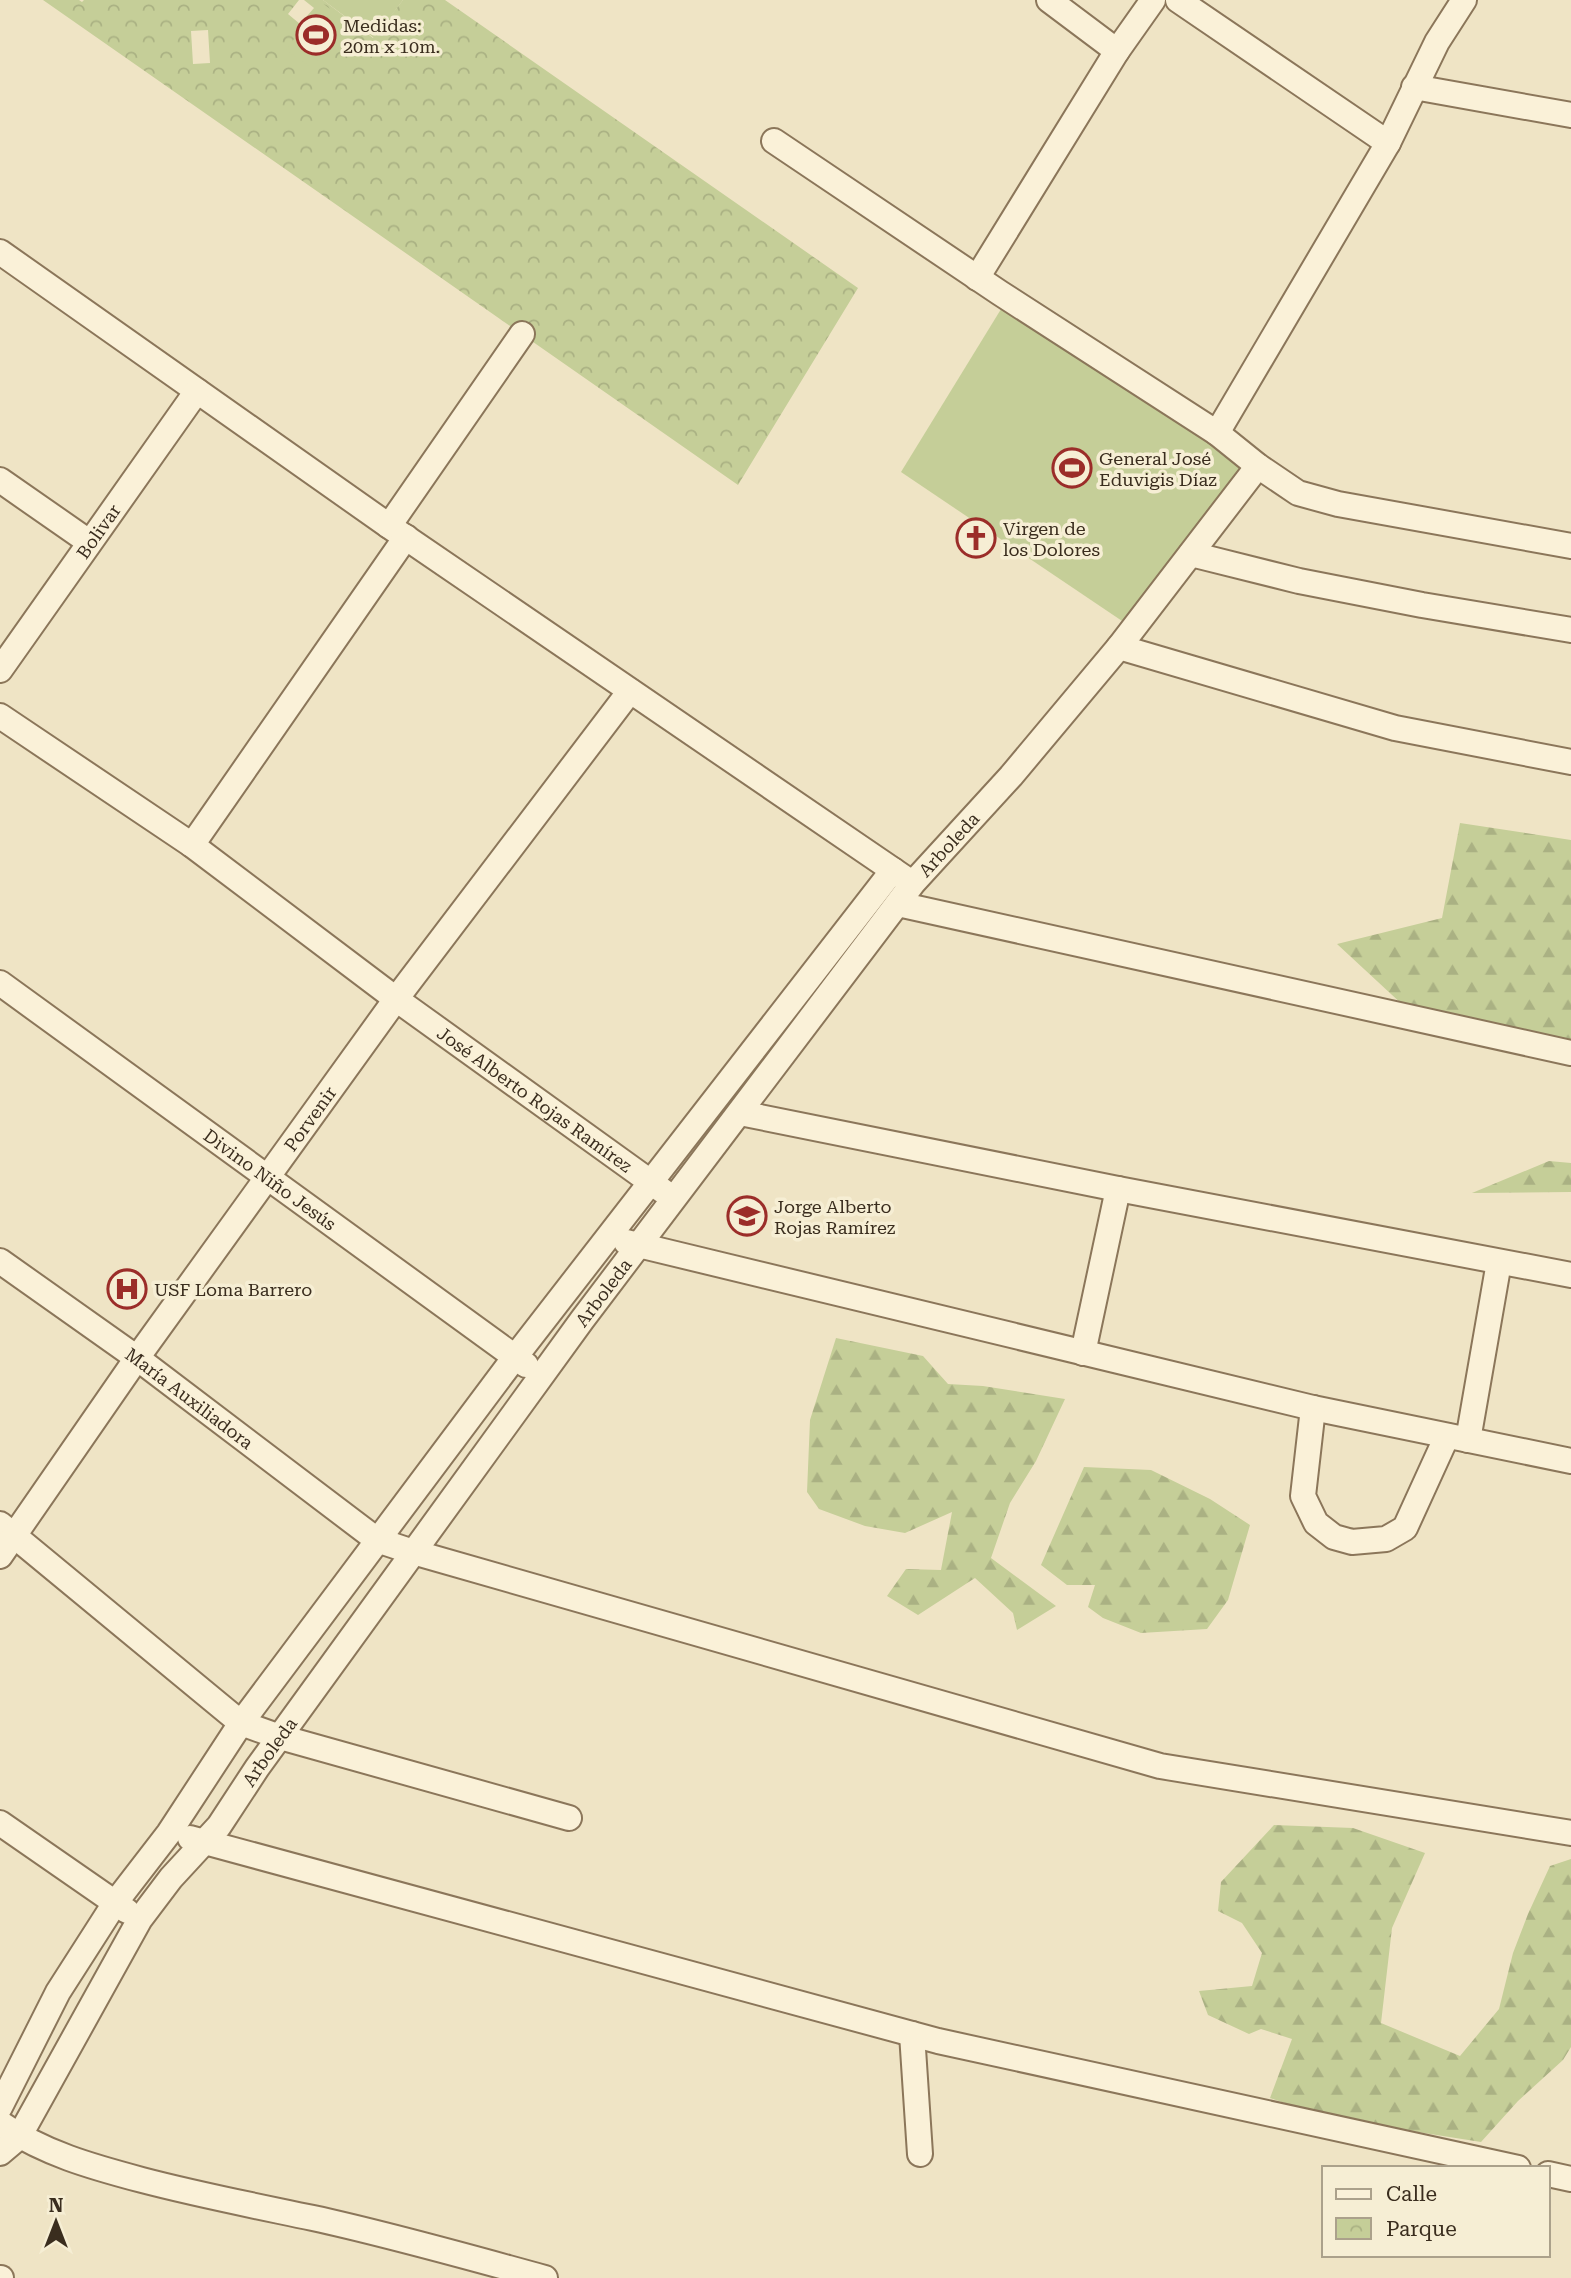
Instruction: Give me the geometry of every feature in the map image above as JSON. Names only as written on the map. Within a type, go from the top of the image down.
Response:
[{"type":"street","points":[[1049,0],[1118,51]]},
{"type":"street","points":[[977,278],[1118,51],[1153,0]]},
{"type":"street","points":[[1178,0],[1388,143]]},
{"type":"street","points":[[1217,433],[1388,143],[1437,43],[1464,0]]},
{"type":"street","points":[[1415,87],[1571,115]]},
{"type":"street","points":[[774,141],[977,278],[1217,433],[1258,466],[1298,493],[1338,504],[1571,547]]},
{"type":"street","points":[[0,251],[397,532],[903,877]]},
{"type":"street","points":[[192,845],[397,532],[522,334]]},
{"type":"street","name":"Bolivar","points":[[0,670],[197,391]]},
{"type":"street","name":"Arboleda","points":[[0,2153],[4,2113],[58,1992],[115,1903],[169,1833],[241,1723],[377,1540],[652,1182],[903,877],[1011,776],[1119,647],[1258,466]]},
{"type":"street","points":[[0,480],[89,542]]},
{"type":"street","points":[[1191,555],[1313,584],[1571,630]]},
{"type":"street","points":[[1119,647],[1395,728],[1571,762]]},
{"type":"street","name":"Porvenir","points":[[0,1556],[8,1529],[137,1358],[396,999],[630,691]]},
{"type":"street","name":"José Alberto Rojas Ramírez","points":[[0,716],[192,845],[396,999],[675,1199]]},
{"type":"street","name":"Arboleda","points":[[4,2113],[140,1919],[171,1878],[219,1826],[279,1737],[541,1376],[898,904],[903,877]]},
{"type":"street","points":[[898,904],[1571,1052]]},
{"type":"street","name":"Divino Niño Jesús","points":[[0,984],[541,1376]]},
{"type":"street","points":[[740,1113],[1118,1189],[1571,1275]]},
{"type":"street","points":[[1083,1353],[1118,1189]]},
{"type":"street","points":[[609,1238],[1313,1408],[1571,1461]]},
{"type":"street","name":"María Auxiliadora","points":[[0,1261],[137,1358],[377,1540],[1160,1766],[1571,1833]]},
{"type":"street","points":[[1313,1408],[1303,1496],[1316,1523],[1334,1537],[1352,1542],[1386,1539],[1405,1528],[1457,1438],[1499,1262]]},
{"type":"street","points":[[8,1529],[241,1723],[279,1737],[569,1818]]},
{"type":"street","points":[[0,1823],[140,1919]]},
{"type":"street","points":[[169,1833],[912,2034],[1509,2166]]},
{"type":"street","points":[[912,2034],[920,2154]]},
{"type":"street","points":[[4,2113],[62,2155],[109,2171],[207,2197],[316,2219],[545,2278]]},
{"type":"street","points":[[1550,2174],[1571,2179]]},
{"type":"green space","points":[[43,0],[299,0],[288,14],[300,24],[314,8],[304,0],[323,0],[373,38],[403,0],[445,0],[858,288],[738,485]],"holes":[[[208,30],[210,63],[193,64],[191,31]]]},
{"type":"green space","points":[[323,0],[403,0],[374,38]]},
{"type":"green space","name":"Medidas: 20m x 10m.","points":[[321,2],[346,21],[312,68],[286,50]]},
{"type":"green space","name":"General José Eduvigis Díaz","points":[[1006,301],[1244,463],[1131,627],[901,472]]},
{"type":"green space","points":[[1460,823],[1571,840],[1571,1062],[1432,1032],[1337,944],[1442,918]]},
{"type":"green space","points":[[1549,1161],[1571,1163],[1571,1192],[1472,1193]]},
{"type":"green space","points":[[836,1338],[923,1356],[948,1384],[983,1386],[1065,1399],[1036,1461],[1010,1503],[991,1558],[1056,1606],[1017,1630],[1013,1613],[975,1578],[918,1615],[887,1596],[906,1569],[941,1570],[952,1512],[905,1533],[865,1526],[819,1509],[807,1492],[810,1420]]},
{"type":"green space","points":[[1084,1467],[1151,1470],[1210,1499],[1250,1525],[1228,1600],[1207,1629],[1141,1633],[1103,1618],[1088,1607],[1095,1585],[1067,1585],[1041,1565]]},
{"type":"green space","points":[[1274,1825],[1353,1828],[1425,1853],[1392,1928],[1381,2023],[1460,2056],[1499,2009],[1513,1953],[1550,1866],[1571,1859],[1571,2047],[1563,2060],[1518,2101],[1481,2142],[1329,2118],[1270,2098],[1292,2039],[1261,2029],[1249,2034],[1208,2015],[1199,1991],[1252,1986],[1262,1953],[1242,1923],[1218,1911],[1221,1882]]},
{"type":"place","name":"Medidas: 20m x 10m.","points":[[316,35]]},
{"type":"place","name":"General José Eduvigis Díaz","points":[[1072,468]]},
{"type":"place","name":"Virgen de los Dolores","points":[[976,538]]},
{"type":"place","name":"Jorge Alberto Rojas Ramírez","points":[[747,1216]]},
{"type":"place","name":"USF Loma Barrero","points":[[127,1289]]}]
